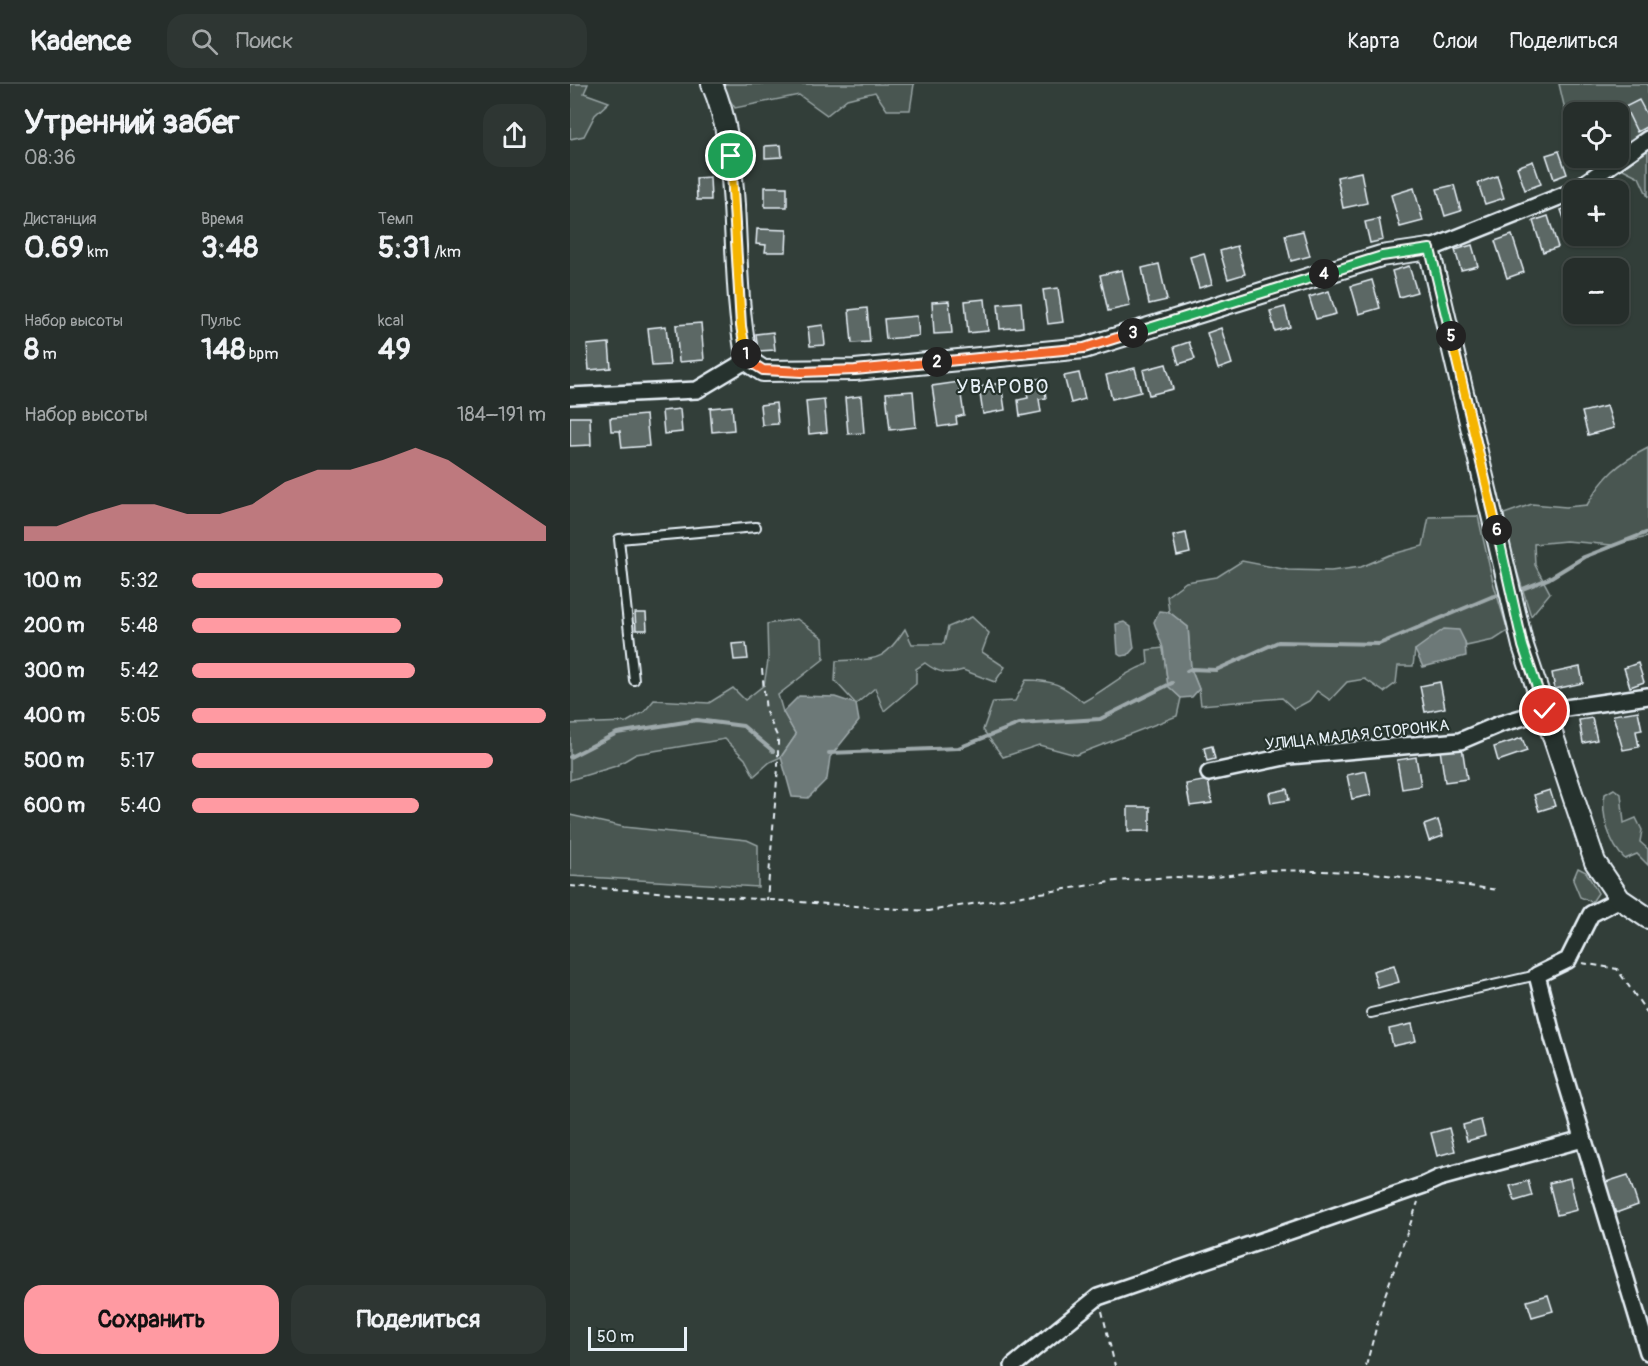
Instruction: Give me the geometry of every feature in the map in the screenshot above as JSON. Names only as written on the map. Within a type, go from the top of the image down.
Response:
[{"type":"street","points":[[712,84],[723,108],[731,156],[741,326],[747,360],[763,370],[855,370],[1084,348],[1382,256],[1430,249],[1563,195]]},
{"type":"street","points":[[1589,180],[1648,139]]},
{"type":"street","points":[[1430,249],[1523,646],[1595,862],[1620,899],[1648,918]]},
{"type":"street","points":[[570,396],[697,390],[747,360]]},
{"type":"street","name":"УЛИЦА МАЛАЯ СТОРОНКА","points":[[1209,773],[1289,756],[1460,741],[1500,724],[1545,711],[1648,696]]},
{"type":"street","points":[[1620,899],[1591,914],[1568,960],[1538,975],[1553,1038],[1583,1138],[1642,1314],[1648,1352]]},
{"type":"street","points":[[1013,1366],[1098,1297],[1439,1178],[1583,1138]]},
{"type":"lane","points":[[634,680],[619,539],[756,526]]},
{"type":"lane","points":[[1371,1013],[1538,975]]},
{"type":"path","points":[[762,669],[766,712],[778,738],[778,768],[767,900]]},
{"type":"path","points":[[570,886],[928,911],[1116,881],[1173,877],[1208,878],[1268,870],[1365,872],[1498,890]]},
{"type":"path","points":[[1568,960],[1617,969],[1648,1014]]},
{"type":"path","points":[[1366,1366],[1384,1298],[1424,1185]]},
{"type":"path","points":[[1098,1297],[1115,1366]]},
{"type":"shaded area","points":[[570,84],[588,84],[584,93],[609,102],[595,115],[584,136],[570,139]]},
{"type":"shaded area","points":[[719,84],[914,84],[910,110],[887,110],[875,92],[847,99],[827,115],[799,95],[735,108]]},
{"type":"shaded area","points":[[1559,84],[1648,84],[1648,197],[1639,177],[1621,168],[1629,168],[1629,102],[1563,102]]},
{"type":"shaded area","points":[[1648,448],[1648,537],[1612,545],[1566,541],[1534,544],[1535,565],[1550,593],[1531,616],[1506,536],[1504,514],[1532,504],[1566,507],[1587,505],[1599,486],[1613,471]]},
{"type":"shaded area","points":[[1478,516],[1493,582],[1508,631],[1494,640],[1466,646],[1465,642],[1415,650],[1413,666],[1398,666],[1396,683],[1384,692],[1365,679],[1347,682],[1330,700],[1317,691],[1309,701],[1294,709],[1282,698],[1201,705],[1199,689],[1191,669],[1188,627],[1169,612],[1167,596],[1186,582],[1217,577],[1242,561],[1288,570],[1331,571],[1361,567],[1389,555],[1423,546],[1429,517]]},
{"type":"shaded area","points":[[1159,611],[1169,612],[1188,627],[1191,669],[1199,689],[1192,697],[1181,698],[1168,686],[1163,648],[1154,622]]},
{"type":"shaded area","points":[[972,617],[989,633],[982,652],[1005,667],[995,682],[963,670],[948,673],[939,671],[925,663],[916,669],[916,684],[884,711],[875,688],[856,704],[835,681],[836,661],[869,659],[883,654],[890,649],[905,629],[912,644],[944,644],[948,627]]},
{"type":"shaded area","points":[[797,619],[823,638],[824,659],[778,695],[783,712],[796,735],[781,757],[770,762],[754,776],[745,759],[725,739],[636,754],[616,766],[570,780],[570,724],[627,722],[644,712],[654,700],[709,703],[733,688],[745,700],[764,685],[768,661],[767,624]]},
{"type":"shaded area","points":[[1124,622],[1131,627],[1134,648],[1128,655],[1121,656],[1118,654],[1116,624]]},
{"type":"shaded area","points":[[1444,629],[1459,630],[1465,642],[1466,656],[1423,667],[1415,650]]},
{"type":"shaded area","points":[[1163,648],[1168,686],[1181,698],[1177,716],[1076,755],[1039,745],[1003,757],[983,730],[993,702],[1015,701],[1026,680],[1057,685],[1083,702],[1148,664],[1147,650]]},
{"type":"shaded area","points":[[799,696],[835,697],[856,704],[859,721],[830,757],[827,779],[808,798],[792,797],[781,757],[796,735],[783,712]]},
{"type":"shaded area","points":[[1614,789],[1621,794],[1624,823],[1636,818],[1642,830],[1640,842],[1648,849],[1648,865],[1637,854],[1625,859],[1611,838],[1605,820],[1604,802],[1605,794]]},
{"type":"shaded area","points":[[570,815],[624,827],[747,840],[758,845],[758,887],[570,876]]},
{"type":"shaded area","points":[[1578,868],[1586,872],[1598,893],[1592,902],[1580,897],[1573,880]]},
{"type":"building","points":[[1639,100],[1648,117],[1648,126],[1637,132],[1629,115],[1629,105]]},
{"type":"building","points":[[781,145],[782,157],[765,158],[765,146]]},
{"type":"building","points":[[1559,151],[1563,168],[1567,174],[1554,179],[1546,155]]},
{"type":"building","points":[[1533,161],[1541,184],[1525,190],[1517,167]]},
{"type":"building","points":[[1361,172],[1367,203],[1343,208],[1337,177]]},
{"type":"building","points":[[1497,176],[1504,198],[1485,204],[1478,183]]},
{"type":"building","points":[[710,177],[711,200],[697,200],[696,178]]},
{"type":"building","points":[[1454,185],[1461,211],[1445,216],[1437,189]]},
{"type":"building","points":[[765,187],[787,187],[787,207],[765,207]]},
{"type":"building","points":[[1414,188],[1423,221],[1400,227],[1391,195]]},
{"type":"building","points":[[1548,216],[1558,247],[1543,252],[1533,221]]},
{"type":"building","points":[[1379,219],[1383,240],[1370,243],[1365,222]]},
{"type":"building","points":[[757,229],[787,230],[786,252],[765,252],[766,245],[756,244]]},
{"type":"building","points":[[1303,231],[1310,256],[1291,261],[1285,235]]},
{"type":"building","points":[[1512,235],[1524,272],[1507,278],[1495,241]]},
{"type":"building","points":[[1472,245],[1478,266],[1461,270],[1455,250]]},
{"type":"building","points":[[1237,246],[1245,274],[1228,279],[1220,251]]},
{"type":"building","points":[[1204,253],[1212,284],[1199,288],[1190,257]]},
{"type":"building","points":[[1159,264],[1167,300],[1149,304],[1142,268]]},
{"type":"building","points":[[1409,266],[1417,292],[1399,297],[1392,271]]},
{"type":"building","points":[[1122,270],[1130,306],[1108,311],[1100,275]]},
{"type":"building","points":[[1372,280],[1380,308],[1359,314],[1351,286]]},
{"type":"building","points":[[1058,288],[1063,322],[1048,324],[1043,290]]},
{"type":"building","points":[[1329,291],[1336,314],[1316,319],[1309,297]]},
{"type":"building","points":[[985,299],[988,331],[968,333],[965,301]]},
{"type":"building","points":[[949,301],[952,333],[934,334],[932,302]]},
{"type":"building","points":[[1021,302],[1023,327],[1000,329],[998,304]]},
{"type":"building","points":[[1285,307],[1290,327],[1275,331],[1270,311]]},
{"type":"building","points":[[867,308],[870,342],[852,343],[849,310]]},
{"type":"building","points":[[917,316],[919,336],[886,339],[884,319]]},
{"type":"building","points":[[701,323],[704,360],[679,362],[676,325]]},
{"type":"building","points":[[823,325],[825,345],[810,346],[808,327]]},
{"type":"building","points":[[666,326],[670,365],[652,366],[648,328]]},
{"type":"building","points":[[1221,328],[1232,364],[1218,369],[1207,333]]},
{"type":"building","points":[[773,332],[775,350],[758,351],[756,334]]},
{"type":"building","points":[[1189,342],[1195,359],[1179,364],[1174,347]]},
{"type":"building","points":[[609,343],[611,368],[589,370],[587,345]]},
{"type":"building","points":[[1166,364],[1173,389],[1149,395],[1143,370]]},
{"type":"building","points":[[1135,368],[1141,392],[1112,399],[1106,375]]},
{"type":"building","points":[[1079,373],[1085,399],[1071,403],[1064,376]]},
{"type":"building","points":[[1043,378],[1046,398],[1039,399],[1041,412],[1020,416],[1018,400],[1028,398],[1025,381]]},
{"type":"building","points":[[959,382],[964,415],[956,417],[957,424],[938,427],[932,386]]},
{"type":"building","points":[[1001,383],[1005,410],[983,414],[979,387]]},
{"type":"building","points":[[913,391],[916,427],[890,430],[886,393]]},
{"type":"building","points":[[861,396],[864,433],[848,434],[845,398]]},
{"type":"building","points":[[824,399],[827,432],[809,434],[806,401]]},
{"type":"building","points":[[776,403],[778,424],[762,425],[760,405]]},
{"type":"building","points":[[732,406],[734,430],[712,432],[710,408]]},
{"type":"building","points":[[1607,406],[1614,428],[1588,435],[1582,412]]},
{"type":"building","points":[[680,409],[682,432],[664,434],[662,411]]},
{"type":"building","points":[[646,415],[649,446],[622,448],[620,431],[611,431],[610,418]]},
{"type":"building","points":[[570,417],[590,417],[591,445],[570,446]]},
{"type":"building","points":[[1186,533],[1190,553],[1177,556],[1173,536]]},
{"type":"building","points":[[635,613],[646,613],[647,630],[636,630]]},
{"type":"building","points":[[746,643],[748,659],[734,660],[732,644]]},
{"type":"building","points":[[1638,663],[1644,682],[1630,687],[1624,668]]},
{"type":"building","points":[[1580,667],[1583,683],[1555,689],[1552,673]]},
{"type":"building","points":[[1440,682],[1445,708],[1425,712],[1420,686]]},
{"type":"building","points":[[1638,711],[1642,730],[1636,731],[1639,747],[1623,750],[1613,715]]},
{"type":"building","points":[[1592,718],[1597,740],[1583,743],[1579,720]]},
{"type":"building","points":[[1522,738],[1527,751],[1498,761],[1494,747]]},
{"type":"building","points":[[1212,746],[1215,759],[1207,761],[1204,748]]},
{"type":"building","points":[[1462,747],[1467,779],[1445,782],[1440,750]]},
{"type":"building","points":[[1416,757],[1421,786],[1402,789],[1397,760]]},
{"type":"building","points":[[1366,771],[1371,795],[1352,799],[1347,775]]},
{"type":"building","points":[[1208,780],[1212,803],[1190,806],[1186,784]]},
{"type":"building","points":[[1287,789],[1289,800],[1271,803],[1269,793]]},
{"type":"building","points":[[1550,790],[1555,806],[1539,811],[1534,795]]},
{"type":"building","points":[[1128,807],[1150,807],[1150,831],[1128,831]]},
{"type":"building","points":[[1438,820],[1443,836],[1429,841],[1424,825]]},
{"type":"building","points":[[1394,965],[1399,982],[1378,988],[1373,971]]},
{"type":"building","points":[[1412,1024],[1416,1041],[1393,1046],[1389,1029]]},
{"type":"building","points":[[1481,1120],[1485,1136],[1467,1141],[1463,1125]]},
{"type":"building","points":[[1449,1128],[1455,1151],[1437,1156],[1431,1133]]},
{"type":"building","points":[[1628,1175],[1638,1205],[1613,1214],[1603,1183]]},
{"type":"building","points":[[1570,1178],[1577,1210],[1557,1215],[1549,1183]]},
{"type":"building","points":[[1528,1181],[1532,1196],[1515,1201],[1510,1186]]},
{"type":"building","points":[[1548,1295],[1553,1311],[1532,1317],[1527,1301]]},
{"type":"waterway","points":[[1515,592],[1548,579],[1584,557],[1648,532]]},
{"type":"waterway","points":[[1187,671],[1191,669],[1216,670],[1278,642],[1379,644],[1491,597],[1505,594]]},
{"type":"waterway","points":[[829,753],[958,748],[1019,724],[1100,719],[1172,683]]},
{"type":"waterway","points":[[570,757],[617,733],[697,720],[743,726],[773,751]]},
{"type":"district","name":"УВАРОВО","points":[[1003,386]]},
{"type":"route","points":[[731,156],[741,326],[747,360],[763,370],[802,372],[855,370],[1084,348],[1382,256],[1430,249],[1523,646],[1545,711]]}]
